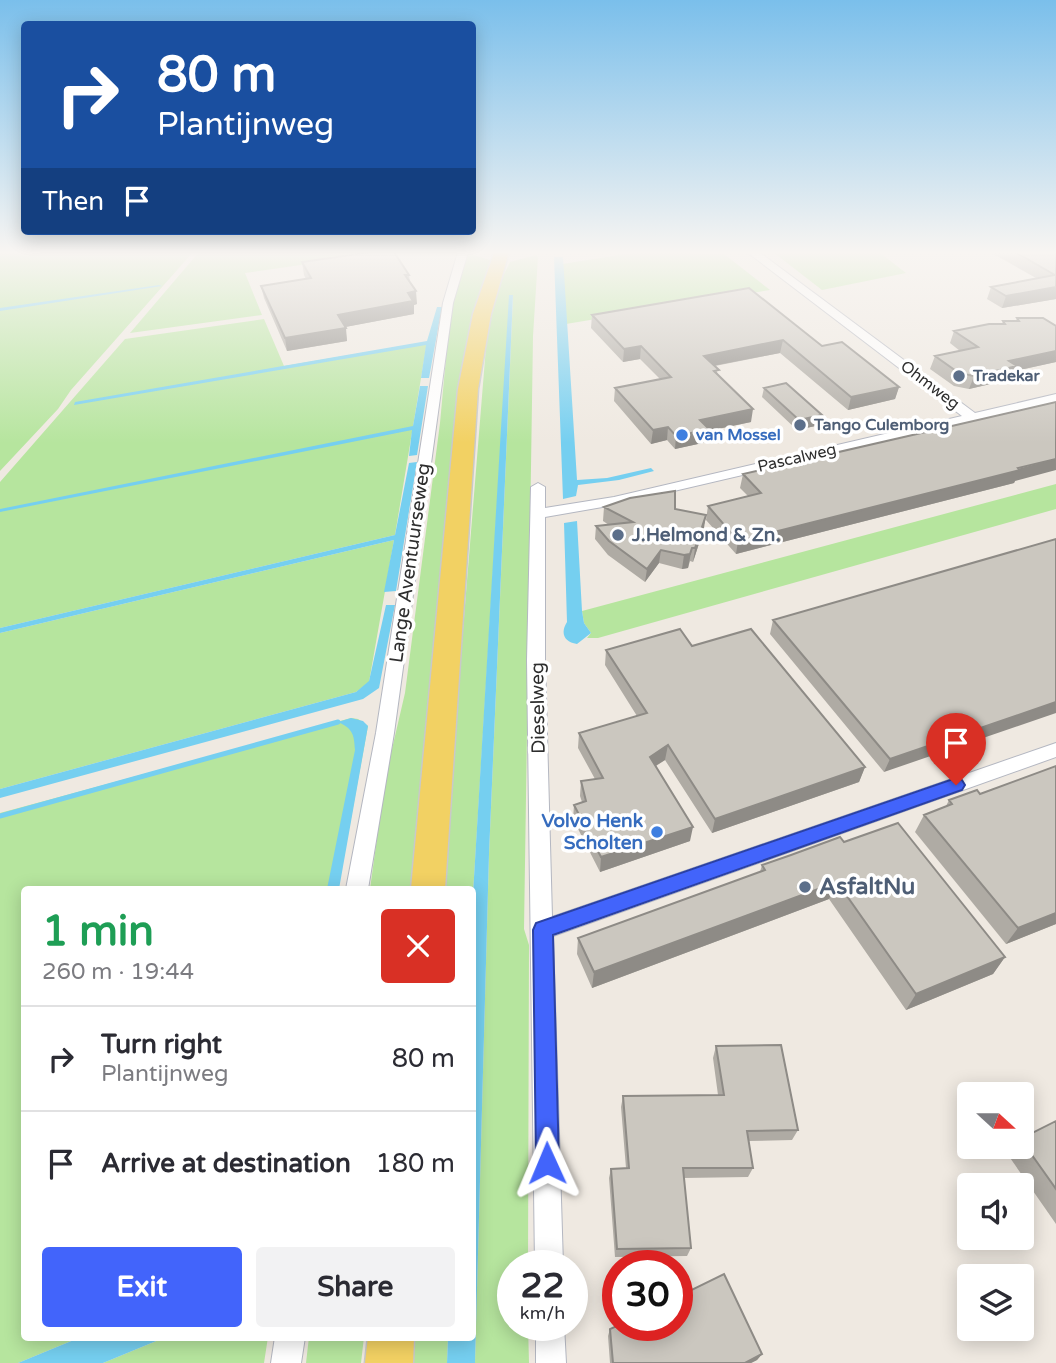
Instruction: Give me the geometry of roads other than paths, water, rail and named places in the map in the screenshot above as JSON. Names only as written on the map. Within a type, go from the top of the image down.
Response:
[{"type":"main road","points":[[428,886],[468,389],[482,316]]},
{"type":"main road","points":[[389,1363],[391,1341]]},
{"type":"street","name":"Lange Aventuurseweg","points":[[358,882],[387,721],[446,316]]},
{"type":"street","name":"Ohmweg","points":[[837,316],[973,418]]},
{"type":"street","name":"Pascalweg","points":[[538,514],[614,501],[1056,398]]},
{"type":"street","name":"Dieselweg","points":[[538,487],[537,660],[549,1250]]},
{"type":"street","points":[[543,930],[1056,750]]},
{"type":"street","points":[[286,1363],[289,1341]]},
{"type":"street","points":[[550,1341],[551,1363]]},
{"type":"water","points":[[434,316],[440,316],[429,378],[421,378],[426,345],[74,405],[75,402],[427,341]]},
{"type":"water","points":[[508,316],[512,316],[489,854],[476,1327],[476,886],[473,886]]},
{"type":"water","points":[[556,316],[567,316],[577,480],[607,478],[651,468],[654,471],[619,480],[578,485],[576,496],[563,499]]},
{"type":"water","points":[[420,386],[428,386],[417,455],[409,456],[412,430],[0,512],[0,509],[413,426]]},
{"type":"water","points":[[417,462],[396,591],[384,592],[394,540],[0,633],[0,628],[395,535],[409,463]]},
{"type":"water","points":[[577,521],[582,611],[584,623],[591,633],[577,644],[566,639],[564,633],[567,622],[564,523]]},
{"type":"water","points":[[386,605],[395,605],[379,688],[363,699],[0,798],[0,789],[356,692],[369,681]]},
{"type":"water","points":[[351,718],[363,721],[368,726],[340,886],[328,886],[355,750],[352,733],[338,722]]},
{"type":"water","points":[[71,1341],[156,1341],[103,1363],[18,1363]]},
{"type":"water","points":[[448,1341],[476,1341],[475,1363],[447,1363]]},
{"type":"waterway","points":[[0,816],[338,722]]},
{"type":"place","name":"Tradekar","points":[[959,376]]},
{"type":"place","name":"Tango Culemborg","points":[[800,425]]},
{"type":"place","name":"van Mossel","points":[[682,435]]},
{"type":"place","name":"J.Helmond & Zn.","points":[[618,535]]},
{"type":"place","name":"Volvo Henk Scholten","points":[[657,832]]},
{"type":"place","name":"AsfaltNu","points":[[805,887]]}]
